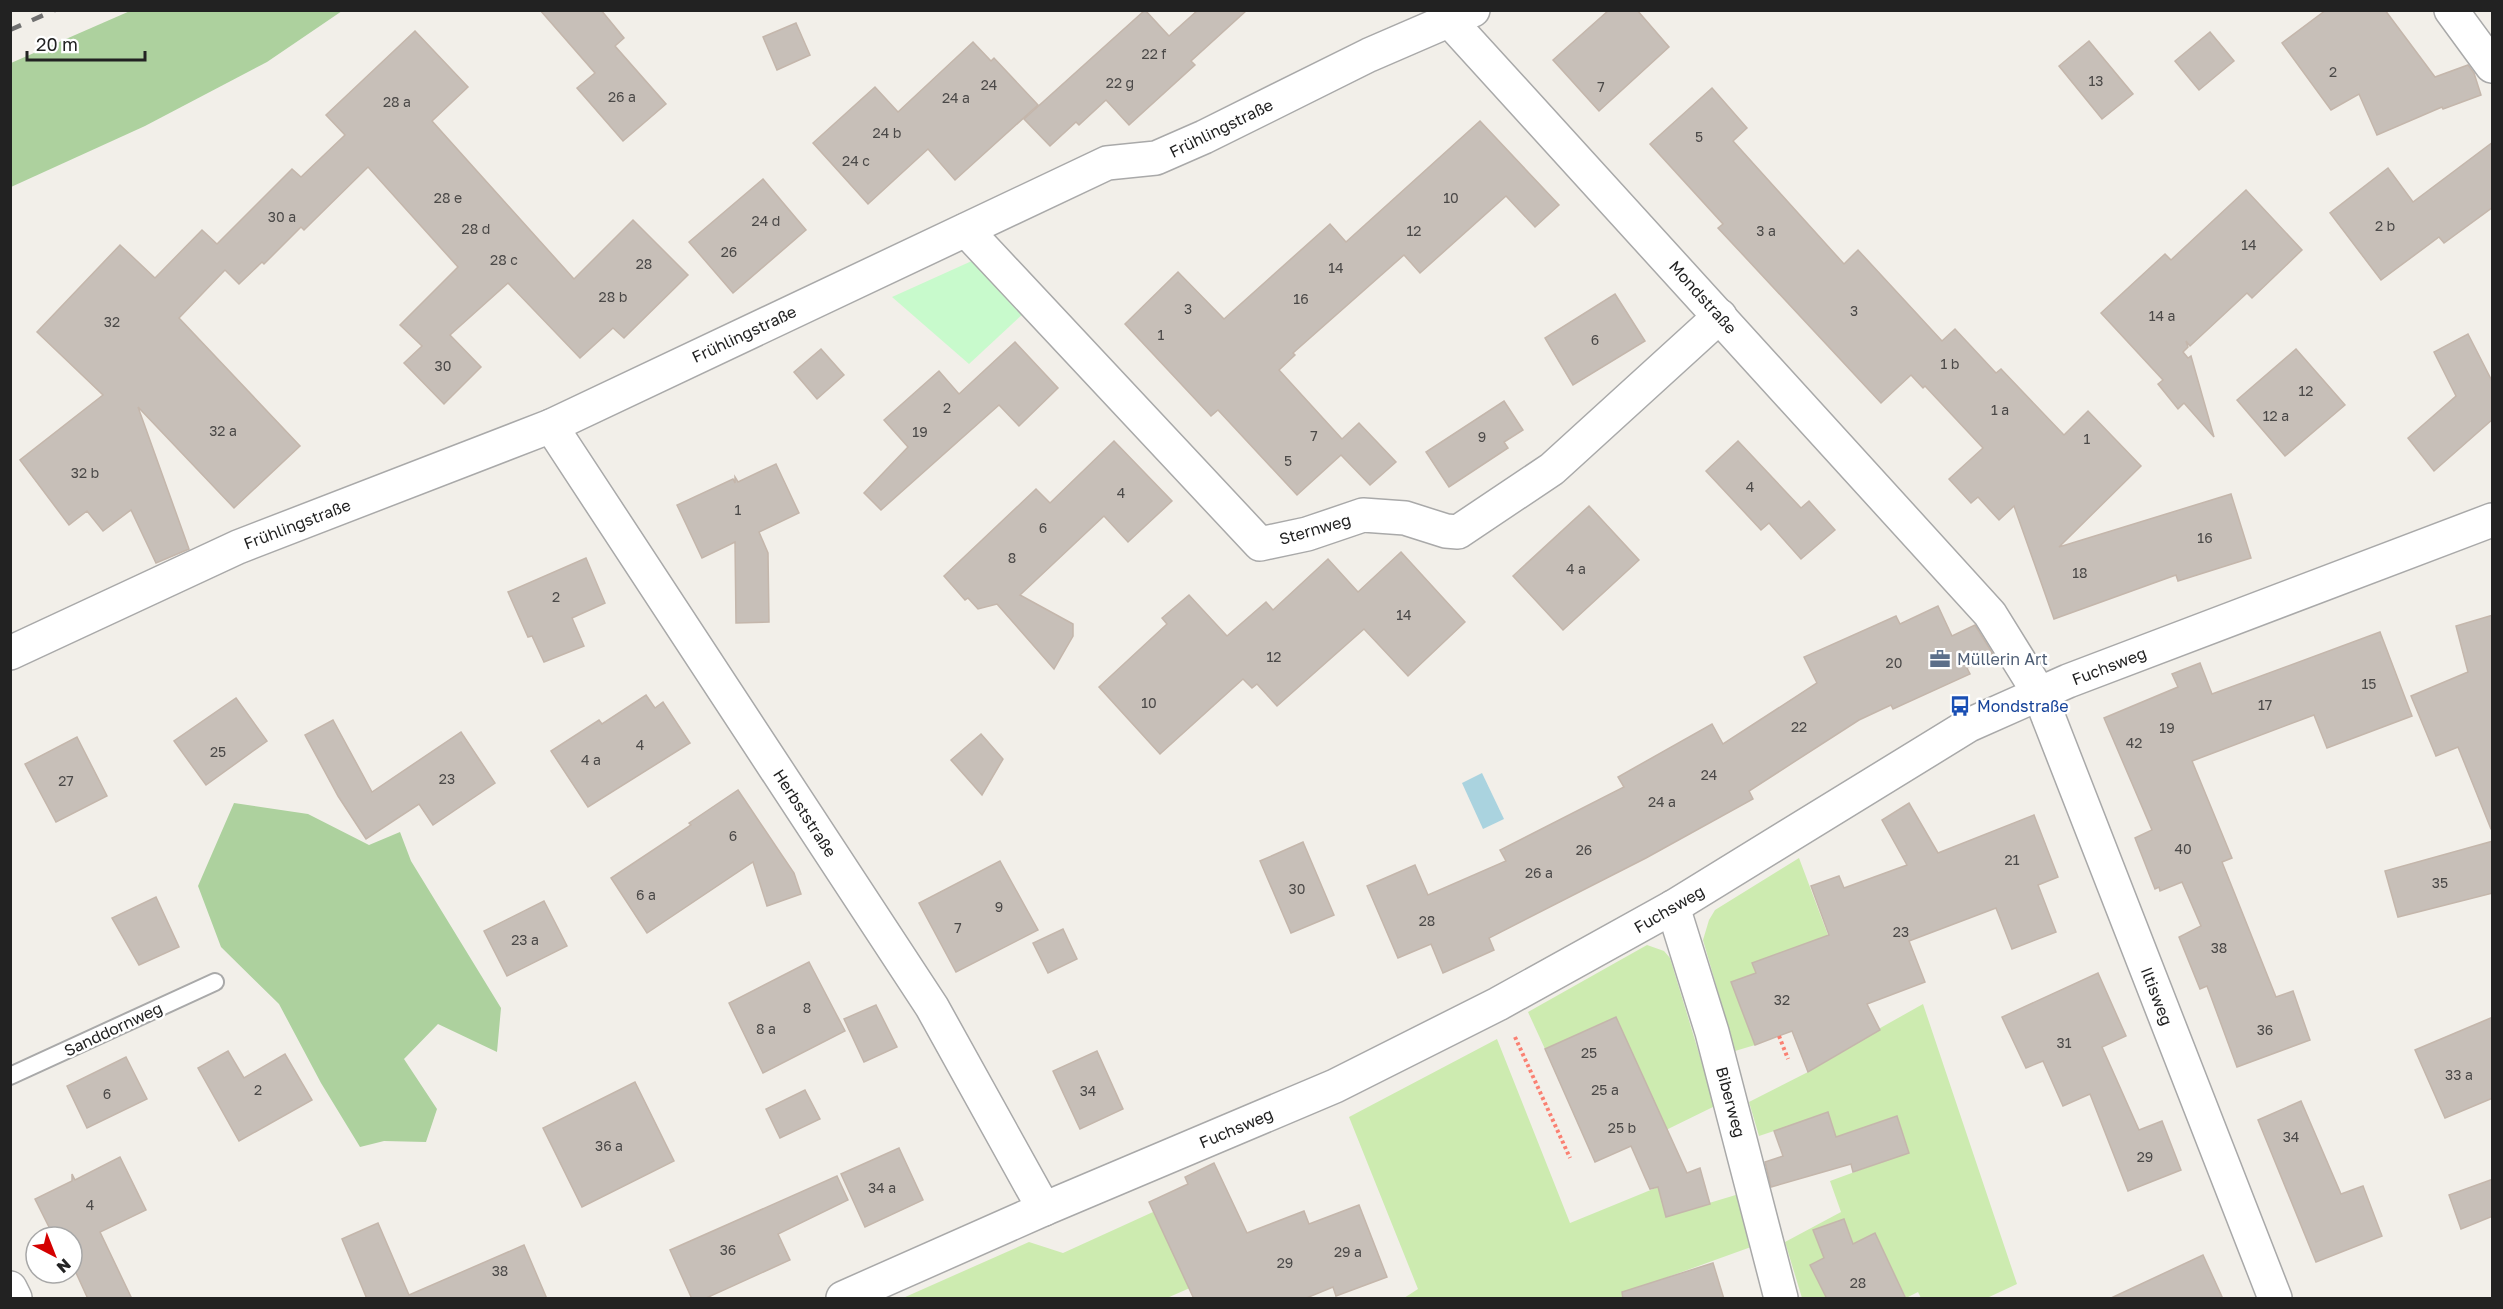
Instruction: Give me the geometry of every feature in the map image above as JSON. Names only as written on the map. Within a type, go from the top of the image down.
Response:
[{"type":"street","points":[[2451,10],[2493,66]]},
{"type":"street","name":"Frühlingstraße","points":[[10,653],[238,547],[551,426],[1107,163],[1156,158],[1204,137],[1369,55],[1461,15]]},
{"type":"street","name":"Mondstraße","points":[[1461,15],[1720,316],[1990,614],[2039,693]]},
{"type":"street","name":"Sternweg","points":[[966,230],[1260,544],[1307,534],[1363,515],[1405,518],[1446,531],[1458,532],[1552,469],[1720,316]]},
{"type":"street","name":"Herbststraße","points":[[551,426],[932,1007],[1044,1209]]},
{"type":"street","name":"Fuchsweg","points":[[843,1299],[1044,1209],[1335,1086],[1498,1004],[1673,907],[1969,725],[2039,693],[2493,520]]},
{"type":"street","name":"Iltisweg","points":[[2039,693],[2275,1299]]},
{"type":"street","name":"Biberweg","points":[[1673,907],[1715,1042],[1781,1299]]},
{"type":"street","points":[[10,1288],[15,1299]]},
{"type":"lane","name":"Sanddornweg","points":[[10,1076],[215,982]]},
{"type":"path","points":[[1498,1004],[1570,1158]]},
{"type":"path","points":[[1779,1036],[1788,1059]]},
{"type":"green space","points":[[130,11],[342,11],[267,62],[145,126],[11,187],[11,63]]},
{"type":"green space","points":[[974,260],[1025,312],[969,364],[892,297]]},
{"type":"green space","points":[[234,803],[308,814],[369,845],[400,832],[411,861],[501,1008],[497,1052],[438,1024],[404,1059],[437,1109],[426,1142],[384,1141],[360,1147],[321,1083],[279,1004],[221,947],[198,886]]},
{"type":"green space","points":[[1799,858],[1866,1036],[1923,1004],[2017,1284],[1987,1298],[1921,1298],[1918,1292],[1906,1298],[1875,1233],[1811,1265],[1827,1298],[1802,1298],[1785,1242],[1841,1212],[1830,1181],[1909,1152],[1897,1116],[1836,1137],[1774,1131],[1759,1136],[1749,1102],[1853,1046],[1752,963],[1756,973],[1731,982],[1755,1045],[1735,1051],[1703,940],[1709,920],[1715,910]]},
{"type":"green space","points":[[1647,945],[1664,951],[1670,958],[1715,1106],[1666,1130],[1616,1017],[1545,1049],[1528,1012]]},
{"type":"green space","points":[[1497,1039],[1570,1223],[1658,1187],[1666,1216],[1739,1194],[1751,1247],[1668,1277],[1675,1298],[1404,1298],[1418,1289],[1349,1117]]},
{"type":"green space","points":[[1153,1212],[1165,1236],[1199,1284],[1167,1298],[903,1298],[1029,1242],[1063,1253]]},
{"type":"water","points":[[1482,773],[1504,819],[1483,829],[1462,783]]},
{"type":"building","points":[[540,10],[601,10],[624,38],[615,46],[666,104],[623,141],[577,88],[595,73]]},
{"type":"building","points":[[1145,10],[1169,36],[1198,10],[1247,10],[1191,61],[1195,65],[1129,125],[1106,100],[1079,125],[1076,122],[1050,146],[1024,119]]},
{"type":"building","points":[[1609,10],[1637,10],[1669,47],[1599,111],[1553,60]]},
{"type":"building","points":[[2326,10],[2385,10],[2435,77],[2468,65],[2474,73],[2481,95],[2443,109],[2442,107],[2377,135],[2359,94],[2331,110],[2282,43]]},
{"type":"building","points":[[796,23],[810,55],[777,70],[763,37]]},
{"type":"building","points":[[415,31],[468,87],[432,121],[574,279],[633,220],[688,275],[624,338],[613,328],[580,358],[508,283],[450,335],[481,367],[444,404],[404,363],[422,346],[400,325],[458,267],[368,167],[304,230],[301,227],[264,264],[262,262],[239,284],[225,270],[179,318],[300,446],[234,508],[138,407],[189,549],[156,563],[131,510],[103,531],[87,511],[69,525],[20,460],[103,395],[37,332],[120,245],[155,278],[202,230],[217,244],[292,169],[301,177],[345,135],[326,115]]},
{"type":"building","points":[[2210,32],[2234,61],[2199,90],[2175,61]]},
{"type":"building","points":[[2089,41],[2133,94],[2102,119],[2059,66]]},
{"type":"building","points":[[973,42],[991,61],[994,58],[1038,105],[955,180],[928,149],[868,204],[813,143],[875,87],[898,112]]},
{"type":"building","points":[[1712,88],[1747,128],[1733,141],[1844,264],[1858,250],[1942,341],[1955,329],[1996,373],[2001,369],[2064,435],[2088,411],[2141,466],[2059,547],[2231,494],[2251,558],[2178,581],[2176,575],[2054,619],[2014,506],[1999,520],[1978,497],[1971,503],[1949,479],[1983,448],[1925,386],[1923,388],[1911,375],[1881,403],[1718,228],[1723,224],[1650,144]]},
{"type":"building","points":[[1480,121],[1559,205],[1535,227],[1506,196],[1420,273],[1404,255],[1293,353],[1295,355],[1279,370],[1342,439],[1359,423],[1396,462],[1370,485],[1341,455],[1297,495],[1218,410],[1211,416],[1125,324],[1178,272],[1224,319],[1330,224],[1346,242]]},
{"type":"building","points":[[2493,142],[2493,207],[2444,243],[2439,237],[2381,280],[2330,213],[2388,168],[2413,202]]},
{"type":"building","points":[[763,179],[806,230],[733,293],[689,242]]},
{"type":"building","points":[[2246,190],[2302,250],[2252,298],[2247,293],[2190,346],[2186,341],[2188,347],[2183,352],[2188,358],[2191,356],[2214,437],[2184,403],[2178,409],[2158,384],[2163,380],[2101,313],[2165,254],[2171,260]]},
{"type":"building","points":[[1615,294],[1645,341],[1573,385],[1545,338]]},
{"type":"building","points":[[2468,334],[2493,383],[2493,419],[2434,471],[2408,438],[2456,396],[2434,352]]},
{"type":"building","points":[[1015,342],[1058,388],[1019,426],[999,405],[881,510],[864,493],[908,447],[884,420],[939,371],[959,394]]},
{"type":"building","points":[[821,349],[844,375],[817,399],[794,372]]},
{"type":"building","points":[[2296,349],[2345,405],[2285,456],[2237,400]]},
{"type":"building","points":[[1504,401],[1523,430],[1504,442],[1508,448],[1449,487],[1426,452]]},
{"type":"building","points":[[1114,441],[1172,501],[1128,542],[1104,516],[1020,595],[1073,624],[1073,636],[1054,669],[997,604],[978,609],[968,598],[965,600],[944,576],[1036,489],[1050,503]]},
{"type":"building","points":[[1738,441],[1801,508],[1809,501],[1835,530],[1801,559],[1769,523],[1761,530],[1706,471]]},
{"type":"building","points":[[776,464],[799,513],[759,532],[768,553],[769,622],[736,623],[735,542],[702,558],[677,505],[733,479],[735,483],[735,477],[738,482]]},
{"type":"building","points":[[1589,506],[1639,560],[1563,630],[1513,576]]},
{"type":"building","points":[[1401,552],[1465,622],[1408,676],[1364,629],[1277,706],[1257,684],[1252,688],[1243,679],[1160,754],[1099,687],[1167,624],[1162,618],[1189,595],[1227,636],[1266,602],[1273,610],[1328,559],[1358,592]]},
{"type":"building","points":[[586,558],[605,603],[572,618],[584,646],[544,662],[532,636],[528,637],[508,592]]},
{"type":"building","points":[[1938,606],[1952,636],[1975,625],[1993,654],[1967,668],[1970,674],[1893,709],[1891,705],[1859,720],[1749,791],[1753,799],[1646,858],[1489,938],[1494,950],[1443,973],[1431,944],[1398,958],[1367,886],[1415,865],[1428,895],[1506,861],[1500,850],[1624,787],[1618,777],[1712,724],[1723,744],[1817,683],[1804,657],[1896,616],[1900,624]]},
{"type":"building","points":[[2493,615],[2493,829],[2491,829],[2458,747],[2436,756],[2411,696],[2468,672],[2456,626]]},
{"type":"building","points":[[2380,632],[2412,716],[2327,748],[2314,715],[2192,761],[2232,858],[2222,862],[2276,997],[2293,991],[2310,1040],[2237,1067],[2207,986],[2200,989],[2179,937],[2201,926],[2182,882],[2160,891],[2159,887],[2155,889],[2135,838],[2152,830],[2104,718],[2178,687],[2172,674],[2200,663],[2212,694]]},
{"type":"building","points":[[646,695],[655,708],[663,702],[690,743],[588,807],[551,751],[599,720],[602,724]]},
{"type":"building","points":[[236,698],[267,741],[206,785],[174,741]]},
{"type":"building","points":[[333,720],[372,792],[461,732],[495,783],[433,825],[419,804],[366,839],[338,796],[305,735]]},
{"type":"building","points":[[981,734],[1003,759],[982,795],[951,760]]},
{"type":"building","points":[[77,737],[107,796],[56,822],[25,764]]},
{"type":"building","points":[[738,790],[794,873],[801,894],[767,906],[753,862],[647,933],[611,878],[691,825],[689,823]]},
{"type":"building","points":[[1909,803],[1938,853],[2034,815],[2058,877],[2038,885],[2056,932],[2012,949],[1996,908],[1909,941],[1925,982],[1867,1004],[1880,1030],[1808,1072],[1792,1031],[1755,1045],[1731,982],[1756,973],[1752,963],[1829,935],[1811,886],[1839,876],[1844,888],[1907,865],[1882,820]]},
{"type":"building","points":[[2493,841],[2493,893],[2398,917],[2385,871]]},
{"type":"building","points":[[1303,842],[1334,915],[1291,933],[1260,861]]},
{"type":"building","points":[[1000,861],[1038,930],[956,972],[919,903]]},
{"type":"building","points":[[156,897],[179,947],[139,965],[112,918]]},
{"type":"building","points":[[544,901],[567,946],[507,976],[484,931]]},
{"type":"building","points":[[1063,929],[1077,959],[1048,973],[1033,943]]},
{"type":"building","points":[[809,962],[845,1031],[763,1073],[729,1003]]},
{"type":"building","points":[[2098,973],[2126,1036],[2102,1047],[2139,1130],[2162,1121],[2181,1170],[2128,1191],[2090,1094],[2063,1106],[2043,1061],[2026,1068],[2002,1017]]},
{"type":"building","points":[[876,1005],[897,1047],[864,1062],[844,1019]]},
{"type":"building","points":[[1616,1017],[1687,1173],[1700,1168],[1710,1204],[1666,1217],[1658,1187],[1650,1189],[1631,1146],[1595,1162],[1545,1049]]},
{"type":"building","points":[[2493,1017],[2493,1098],[2445,1118],[2415,1050]]},
{"type":"building","points":[[228,1051],[244,1078],[285,1054],[312,1100],[239,1141],[198,1068]]},
{"type":"building","points":[[1097,1051],[1123,1109],[1080,1129],[1053,1071]]},
{"type":"building","points":[[126,1057],[147,1099],[87,1128],[67,1086]]},
{"type":"building","points":[[635,1082],[674,1161],[582,1207],[543,1128]]},
{"type":"building","points":[[805,1090],[820,1119],[780,1138],[766,1109]]},
{"type":"building","points":[[2301,1101],[2341,1194],[2363,1186],[2382,1236],[2316,1262],[2258,1120]]},
{"type":"building","points":[[1828,1112],[1836,1137],[1897,1116],[1909,1153],[1853,1172],[1851,1164],[1771,1187],[1765,1162],[1783,1156],[1774,1131]]},
{"type":"building","points":[[899,1148],[923,1200],[865,1227],[841,1174]]},
{"type":"building","points":[[120,1157],[146,1210],[100,1232],[132,1299],[88,1299],[82,1285],[84,1285],[84,1225],[48,1225],[35,1199],[72,1181],[72,1174],[75,1180]]},
{"type":"building","points":[[1214,1163],[1247,1233],[1304,1211],[1309,1224],[1359,1205],[1387,1277],[1336,1296],[1333,1287],[1304,1299],[1194,1299],[1149,1202],[1188,1184],[1185,1177]]},
{"type":"building","points":[[837,1176],[848,1200],[778,1234],[790,1260],[704,1299],[692,1299],[670,1250]]},
{"type":"building","points":[[2493,1179],[2493,1216],[2461,1229],[2449,1195]]},
{"type":"building","points":[[1844,1219],[1853,1244],[1875,1233],[1906,1299],[1827,1299],[1810,1265],[1824,1258],[1813,1230]]},
{"type":"building","points":[[378,1223],[409,1295],[524,1245],[547,1299],[367,1299],[342,1239]]},
{"type":"building","points":[[2203,1255],[2223,1299],[2109,1299]]},
{"type":"building","points":[[1713,1263],[1724,1299],[1623,1299],[1622,1292]]},
{"type":"railway","points":[[10,30],[55,10]]},
{"type":"place","name":"Müllerin Art","points":[[1940,659]]},
{"type":"place","name":"Mondstraße","points":[[1960,706]]}]
